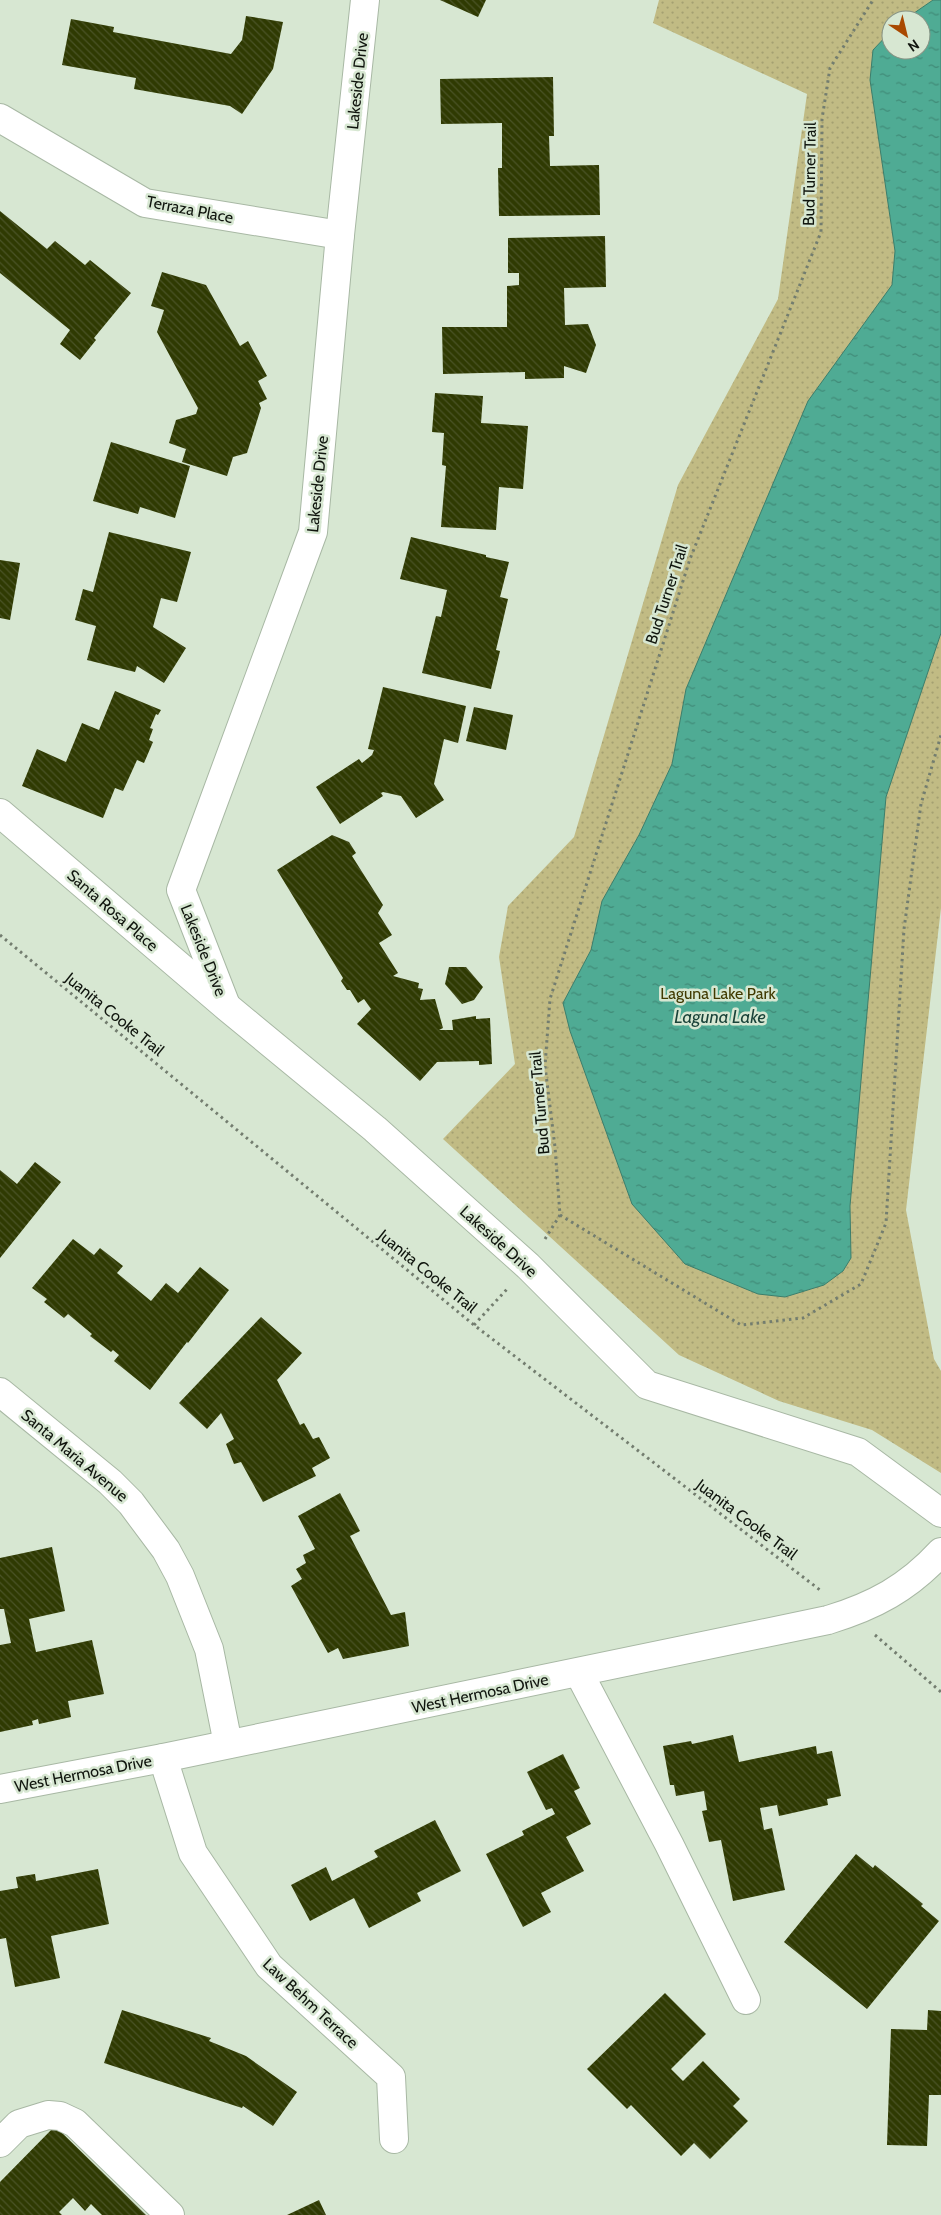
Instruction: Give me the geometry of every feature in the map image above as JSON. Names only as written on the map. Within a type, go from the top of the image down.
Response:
[{"type":"street","name":"Lakeside Drive","points":[[366,0],[340,235],[313,532],[180,890],[227,1007],[375,1129],[528,1266],[647,1385],[858,1452],[941,1513]]},
{"type":"street","name":"Terraza Place","points":[[0,118],[145,202],[340,235]]},
{"type":"street","name":"Santa Rosa Place","points":[[0,813],[227,1007]]},
{"type":"street","name":"Santa Maria Avenue","points":[[0,1392],[110,1482],[131,1503],[166,1550],[180,1576],[208,1649],[228,1744]]},
{"type":"street","name":"West Hermosa Drive","points":[[0,1789],[163,1758],[828,1620],[850,1613],[895,1592],[914,1578],[941,1552]]},
{"type":"street","points":[[579,1673],[669,1844],[746,2000]]},
{"type":"street","name":"Law Behm Terrace","points":[[163,1758],[193,1853],[269,1966],[391,2077],[394,2139]]},
{"type":"street","points":[[0,2143],[19,2124],[48,2116],[60,2116],[75,2123],[170,2215]]},
{"type":"path","name":"Bud Turner Trail","points":[[873,0],[830,68],[822,119],[821,232],[690,559],[550,999],[545,1066],[555,1147],[560,1215],[741,1325],[803,1318],[861,1284],[886,1223],[904,929],[920,804],[941,735]]},
{"type":"path","name":"Juanita Cooke Trail","points":[[0,935],[474,1325],[850,1613],[941,1692]]},
{"type":"green space","name":"Laguna Lake Park","points":[[659,0],[941,0],[941,908],[906,1210],[934,1359],[941,1371],[941,1473],[872,1430],[779,1401],[679,1355],[443,1139],[515,1064],[499,957],[508,906],[574,837],[678,485],[778,299],[807,94],[653,23]]},
{"type":"water","name":"Laguna Lake","points":[[933,0],[941,0],[941,633],[886,797],[850,1206],[851,1258],[843,1271],[824,1285],[785,1297],[758,1294],[685,1264],[632,1204],[570,1031],[563,1003],[591,950],[602,901],[639,835],[672,764],[686,689],[808,401],[892,285],[895,251],[870,80],[873,50],[881,42],[881,60],[931,60],[931,10],[918,10]]},
{"type":"building","points":[[440,0],[486,0],[478,17]]},
{"type":"building","points":[[246,16],[283,22],[273,69],[242,114],[230,106],[134,89],[136,78],[62,65],[71,19],[114,27],[113,32],[231,54],[242,40]]},
{"type":"building","points":[[553,77],[554,136],[549,136],[550,166],[599,165],[600,215],[499,216],[498,168],[502,168],[502,123],[441,124],[440,79]]},
{"type":"building","points":[[0,211],[47,249],[55,241],[85,265],[90,260],[131,293],[94,338],[96,340],[80,360],[60,344],[70,330],[0,273]]},
{"type":"building","points":[[605,236],[606,287],[564,288],[565,325],[588,324],[596,345],[586,373],[564,366],[564,378],[525,379],[525,372],[443,374],[442,327],[507,327],[507,286],[519,285],[519,273],[508,273],[508,238]]},
{"type":"building","points":[[162,272],[206,285],[240,346],[248,341],[267,376],[258,381],[267,399],[259,403],[261,408],[247,453],[233,457],[227,476],[182,462],[186,449],[169,443],[176,420],[196,414],[198,408],[157,332],[164,310],[151,306]]},
{"type":"building","points":[[435,393],[483,396],[481,423],[528,426],[523,489],[499,487],[496,530],[441,527],[446,466],[442,465],[444,433],[432,432]]},
{"type":"building","points":[[111,442],[190,466],[175,518],[140,507],[138,514],[93,501]]},
{"type":"building","points":[[109,532],[191,552],[177,602],[161,598],[153,627],[186,648],[164,683],[137,666],[135,672],[87,660],[96,626],[75,620],[83,589],[93,592]]},
{"type":"building","points":[[411,537],[509,562],[500,597],[508,599],[496,650],[500,651],[491,689],[422,673],[436,616],[441,617],[447,590],[400,579]]},
{"type":"building","points":[[0,560],[20,563],[10,620],[0,618]]},
{"type":"building","points":[[383,687],[466,706],[458,743],[444,739],[434,784],[444,800],[416,818],[401,796],[383,792],[381,793],[383,796],[340,824],[316,787],[359,759],[362,763],[372,755],[374,750],[368,749]]},
{"type":"building","points":[[115,691],[161,710],[158,715],[156,714],[150,728],[153,729],[149,740],[153,742],[144,763],[137,760],[123,791],[115,788],[103,818],[22,786],[37,749],[66,762],[82,723],[99,730]]},
{"type":"building","points":[[474,707],[513,715],[506,750],[466,741]]},
{"type":"building","points":[[332,835],[349,842],[356,853],[352,856],[383,905],[378,913],[392,935],[379,943],[398,973],[393,976],[419,983],[418,988],[423,989],[420,1000],[435,999],[443,1028],[439,1030],[453,1030],[452,1020],[476,1016],[476,1019],[490,1018],[492,1064],[479,1065],[479,1061],[437,1062],[420,1081],[357,1024],[371,1009],[364,999],[358,1003],[350,990],[347,990],[341,981],[343,978],[277,870]]},
{"type":"building","points":[[449,967],[466,967],[483,987],[474,1000],[462,1004],[445,984]]},
{"type":"building","points":[[35,1162],[61,1182],[0,1258],[0,1170],[17,1184]]},
{"type":"building","points":[[73,1239],[94,1255],[100,1248],[123,1266],[117,1273],[151,1301],[166,1283],[178,1293],[200,1267],[229,1290],[150,1390],[114,1361],[119,1355],[113,1350],[111,1352],[90,1336],[92,1334],[68,1314],[64,1318],[44,1302],[47,1299],[32,1288]]},
{"type":"building","points":[[261,1317],[302,1353],[277,1380],[300,1425],[304,1423],[313,1439],[319,1437],[330,1458],[312,1468],[316,1476],[263,1502],[241,1462],[234,1464],[226,1444],[234,1439],[221,1413],[207,1429],[179,1403]]},
{"type":"building","points":[[340,1493],[360,1531],[350,1536],[391,1615],[405,1612],[409,1646],[343,1659],[338,1648],[328,1653],[291,1586],[302,1579],[296,1569],[306,1563],[303,1555],[315,1549],[298,1516]]},
{"type":"building","points":[[52,1547],[65,1611],[29,1619],[36,1652],[92,1640],[104,1694],[68,1701],[71,1717],[39,1724],[38,1719],[32,1721],[33,1725],[0,1732],[0,1645],[11,1643],[4,1609],[0,1609],[0,1558]]},
{"type":"building","points":[[733,1735],[739,1762],[816,1746],[817,1754],[832,1751],[841,1796],[827,1799],[828,1805],[779,1816],[777,1805],[760,1808],[764,1830],[772,1828],[785,1890],[733,1901],[721,1840],[709,1842],[702,1811],[707,1810],[704,1791],[676,1796],[674,1785],[670,1785],[663,1746],[691,1741],[692,1744]]},
{"type":"building","points":[[563,1754],[580,1788],[574,1791],[591,1824],[566,1837],[584,1871],[541,1893],[551,1912],[523,1927],[486,1854],[524,1835],[522,1831],[555,1814],[552,1808],[546,1810],[527,1772]]},
{"type":"building","points":[[435,1820],[461,1871],[417,1893],[421,1901],[369,1928],[354,1898],[310,1921],[291,1885],[326,1867],[332,1881],[378,1857],[374,1851]]},
{"type":"building","points":[[856,1854],[873,1868],[875,1865],[923,1904],[921,1906],[939,1921],[867,2009],[784,1942]]},
{"type":"building","points":[[98,1869],[109,1924],[51,1936],[60,1978],[15,1987],[6,1938],[0,1939],[0,1891],[18,1888],[16,1877],[35,1874],[36,1881]]},
{"type":"building","points":[[665,1993],[706,2034],[671,2069],[683,2081],[703,2061],[740,2099],[733,2106],[748,2121],[710,2159],[694,2143],[681,2156],[631,2105],[627,2109],[587,2069]]},
{"type":"building","points":[[122,2010],[211,2038],[209,2041],[246,2056],[297,2092],[273,2126],[243,2106],[242,2108],[104,2063]]},
{"type":"building","points":[[928,2010],[941,2011],[941,2095],[929,2095],[927,2146],[887,2145],[891,2029],[927,2030]]},
{"type":"building","points":[[55,2126],[146,2215],[102,2215],[91,2204],[85,2211],[73,2198],[59,2212],[62,2215],[0,2215],[0,2182]]},
{"type":"building","points":[[319,2200],[326,2215],[287,2215]]}]
